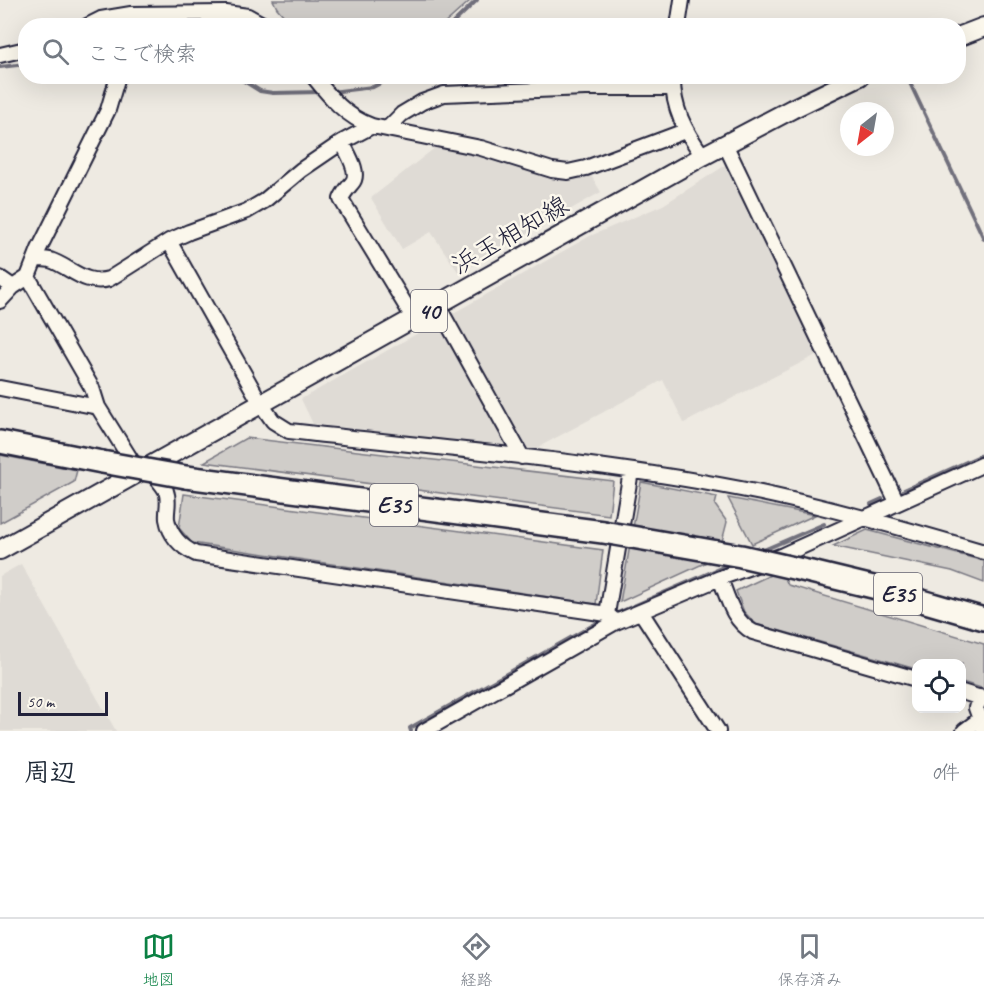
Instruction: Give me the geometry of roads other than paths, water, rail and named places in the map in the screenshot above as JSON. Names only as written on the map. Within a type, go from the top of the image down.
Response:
[{"type":"highway","name":"E35","points":[[0,441],[186,477],[603,532],[741,556],[878,588],[984,619]]},
{"type":"main road","points":[[966,34],[984,27]]},
{"type":"main road","name":"浜玉相知線","points":[[0,550],[703,156],[844,84]]},
{"type":"street","points":[[679,18],[682,0]]},
{"type":"street","points":[[122,18],[131,14],[226,12],[252,18]]},
{"type":"street","points":[[0,55],[18,51]]},
{"type":"street","points":[[0,301],[13,287],[28,277],[39,249],[108,110],[116,84]]},
{"type":"street","points":[[319,84],[344,112],[358,121],[372,126],[481,148],[552,170],[568,172],[586,168],[686,131]]},
{"type":"street","points":[[388,128],[402,114],[422,102],[444,94],[644,84]]},
{"type":"street","points":[[673,84],[676,109],[686,131],[703,156]]},
{"type":"street","points":[[35,259],[49,260],[88,280],[98,282],[109,279],[170,241],[248,211],[264,201],[301,170],[342,142],[372,126]]},
{"type":"street","points":[[342,142],[356,174],[354,182],[345,190],[341,199],[414,319]]},
{"type":"street","points":[[725,144],[897,502]]},
{"type":"street","points":[[170,241],[261,404],[273,421],[289,431],[631,471],[759,493],[866,517],[984,552]]},
{"type":"street","points":[[28,277],[92,388],[98,407],[144,470],[166,492],[167,519],[172,533],[182,547],[195,554],[612,618]]},
{"type":"street","points":[[0,278],[13,287]]},
{"type":"street","points":[[438,306],[522,457]]},
{"type":"street","points":[[0,388],[98,407]]},
{"type":"street","points":[[424,731],[612,618],[641,612],[720,578],[783,555],[984,464]]},
{"type":"street","points":[[612,618],[631,471]]},
{"type":"street","points":[[720,578],[735,617],[742,627],[753,633],[912,678]]},
{"type":"street","points":[[641,612],[718,731]]},
{"type":"street","points":[[964,731],[982,724],[976,708],[982,698],[966,693]]},
{"type":"waterway","points":[[458,18],[477,0]]},
{"type":"waterway","points":[[0,67],[18,65]]},
{"type":"waterway","points":[[249,84],[260,91],[273,93],[321,92]]},
{"type":"waterway","points":[[331,92],[373,87],[379,84]]},
{"type":"waterway","points":[[910,84],[984,239]]},
{"type":"waterway","points":[[904,490],[984,454]]},
{"type":"waterway","points":[[871,504],[882,499]]},
{"type":"waterway","points":[[759,552],[824,524]]},
{"type":"waterway","points":[[613,615],[732,563]]},
{"type":"waterway","points":[[411,731],[410,728],[606,618]]}]
